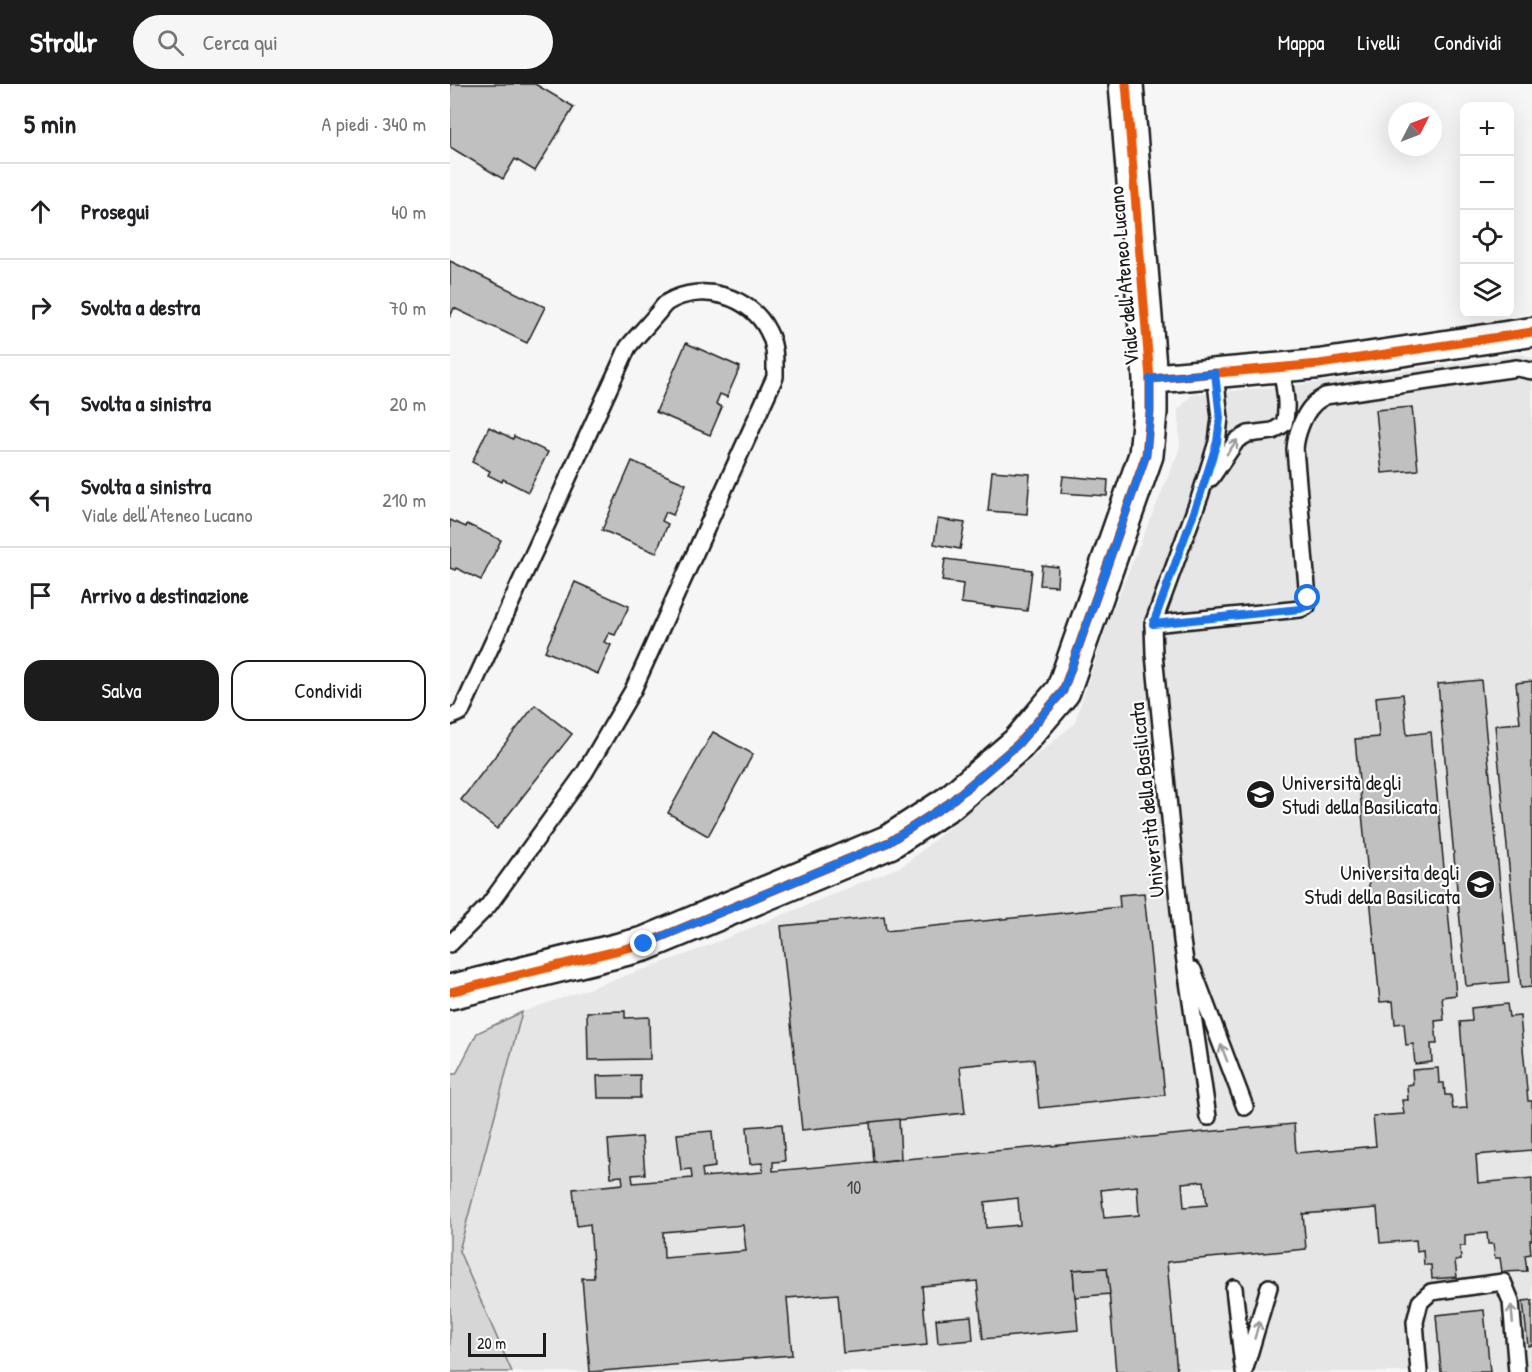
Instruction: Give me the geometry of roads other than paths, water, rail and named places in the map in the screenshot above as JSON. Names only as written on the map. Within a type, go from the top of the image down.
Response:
[{"type":"street","name":"Viale dell'Ateneo Lucano","points":[[450,992],[644,944],[889,842],[949,803],[1018,744],[1063,691],[1146,455],[1150,379],[1126,84]]},
{"type":"street","points":[[1150,379],[1318,364],[1532,332]]},
{"type":"lane","points":[[450,717],[461,712],[628,347],[667,303],[689,294],[712,292],[735,298],[754,312],[768,331],[776,353],[775,377],[633,690],[585,772],[488,906],[450,944]]},
{"type":"lane","points":[[1200,496],[1237,440],[1248,434],[1273,431],[1284,424],[1286,407],[1281,368]]},
{"type":"lane","points":[[1215,373],[1220,418],[1217,442],[1200,496],[1153,624],[1300,609],[1307,606],[1295,449],[1305,416],[1313,404],[1325,396],[1517,368],[1532,371]]},
{"type":"lane","name":"Università della Basilicata","points":[[1153,624],[1182,941],[1208,1117]]},
{"type":"lane","name":"Università della Basilicata","points":[[1182,941],[1245,1107]]},
{"type":"lane","points":[[1419,1372],[1415,1322],[1420,1302],[1431,1292],[1503,1282],[1510,1301],[1517,1372]]},
{"type":"lane","points":[[1244,1372],[1269,1287]]},
{"type":"lane","points":[[1234,1288],[1244,1372]]},
{"type":"place","name":"Università degli Studi della Basilicata","points":[[1261,795]]},
{"type":"place","name":"Universita degli Studi della Basilicata","points":[[1481,885]]}]
